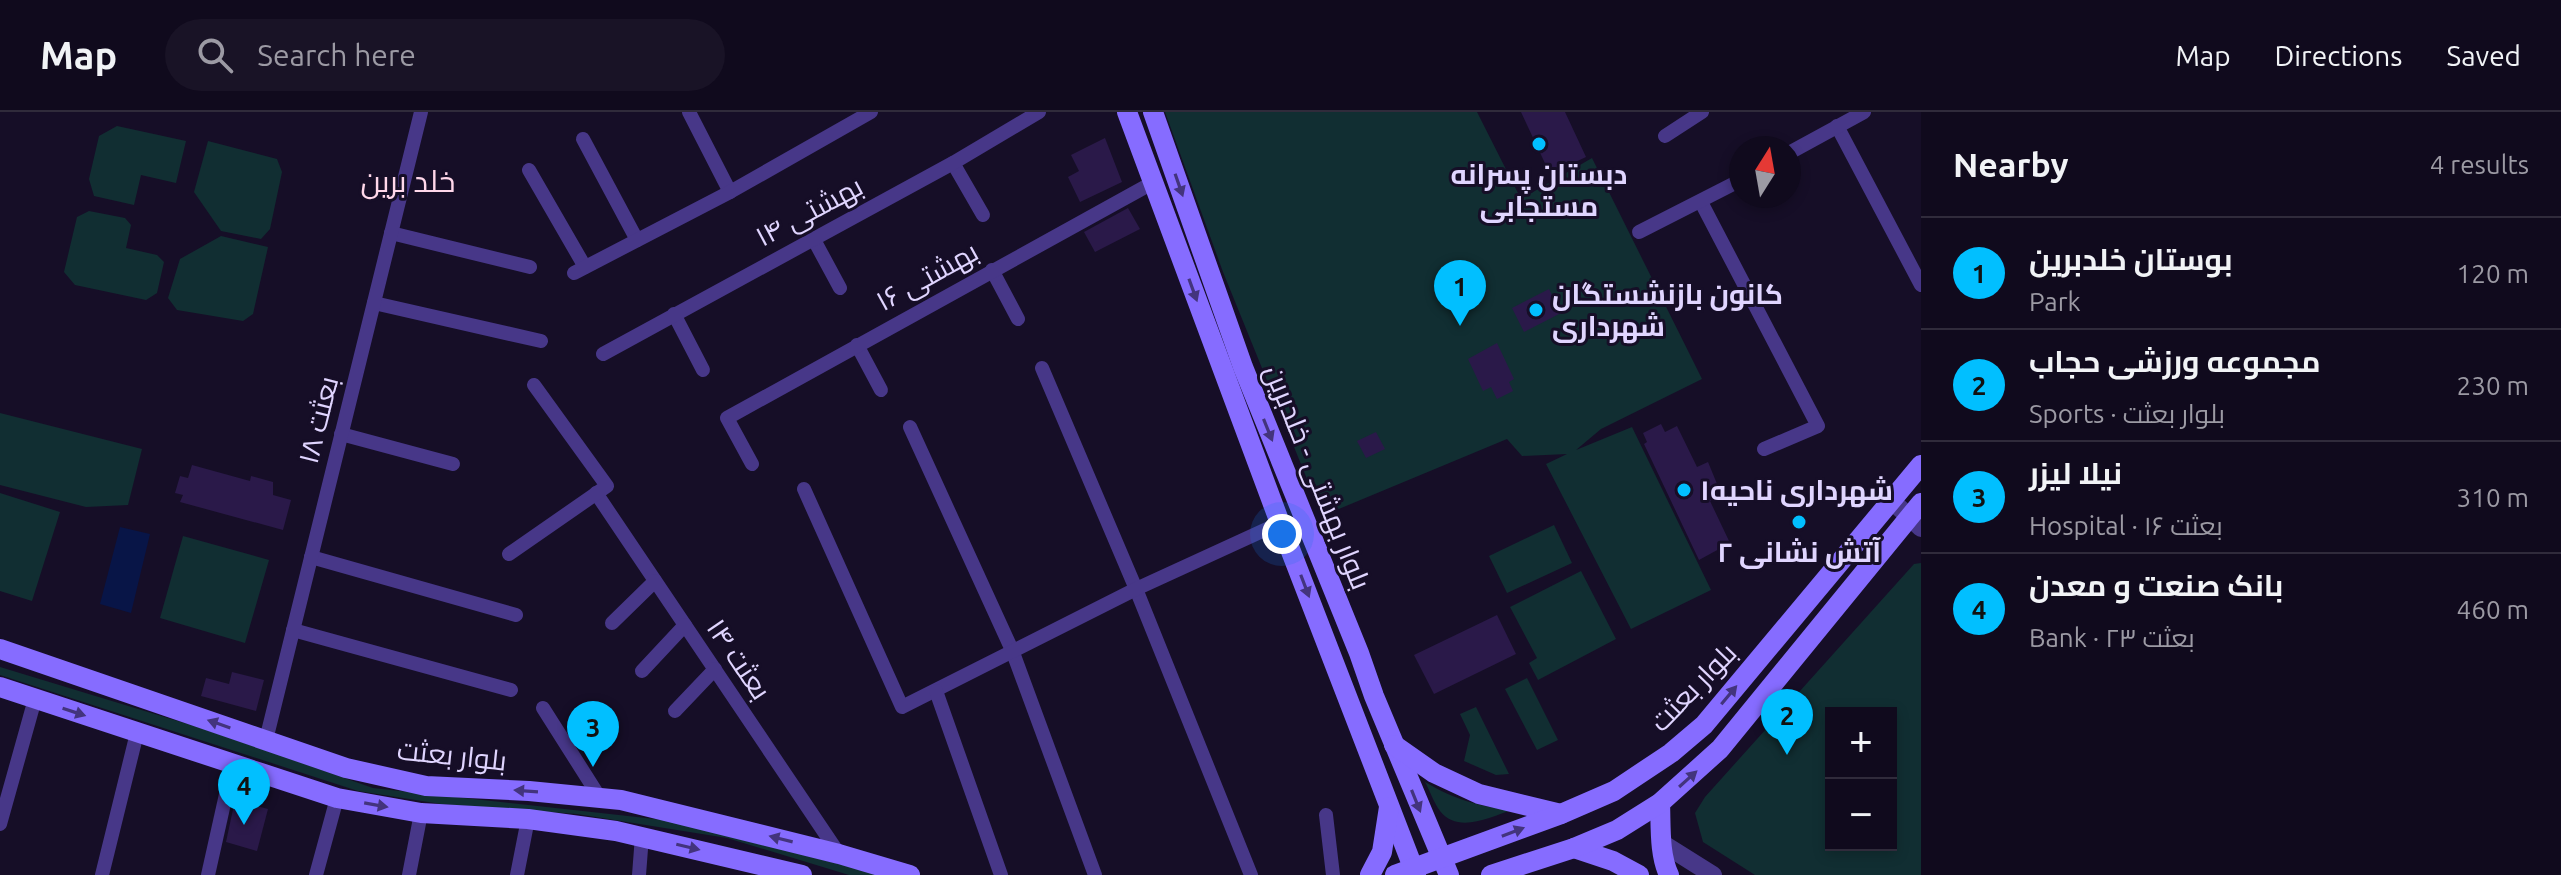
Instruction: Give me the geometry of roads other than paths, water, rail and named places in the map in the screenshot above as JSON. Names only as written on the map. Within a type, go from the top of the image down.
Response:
[{"type":"main road","name":"بلوار بهشتی - خلدبرین","points":[[1127,112],[1280,523],[1390,803],[1408,873]]},
{"type":"main road","name":"بلوار بهشتی - خلدبرین","points":[[1153,112],[1243,367],[1444,867]]},
{"type":"main road","name":"بلوار بعثت","points":[[1408,873],[1444,867],[1614,791],[1671,753],[1704,725],[1921,465]]},
{"type":"main road","name":"بلوار بعثت","points":[[1491,875],[1510,871],[1617,830],[1660,803],[1720,749],[1917,516]]},
{"type":"main road","name":"بلوار بعثت","points":[[0,649],[346,768],[426,786],[529,791],[648,806],[910,875]]},
{"type":"main road","name":"بلوار بعثت","points":[[0,687],[337,798],[421,813],[528,819],[642,836],[802,875]]},
{"type":"main road","points":[[1352,705],[1374,696]]},
{"type":"main road","points":[[1394,745],[1434,773],[1479,794],[1561,814]]},
{"type":"main road","points":[[1370,875],[1382,852],[1390,803]]},
{"type":"main road","points":[[1660,803],[1667,871]]},
{"type":"main road","points":[[642,836],[648,806]]},
{"type":"main road","points":[[1574,848],[1613,861],[1639,875]]},
{"type":"main road","points":[[1646,875],[1647,868],[1652,865],[1667,871]]},
{"type":"street","name":"بعثت ۱۸","points":[[266,740],[421,112]]},
{"type":"street","points":[[689,112],[730,192]]},
{"type":"street","points":[[529,170],[579,270],[730,192],[871,112]]},
{"type":"street","name":"۱۴ بهشتی","points":[[603,354],[953,163],[1039,112]]},
{"type":"street","points":[[1665,136],[1702,112]]},
{"type":"street","points":[[1801,146],[1864,112]]},
{"type":"street","points":[[1837,126],[1921,285]]},
{"type":"street","points":[[583,139],[637,240]]},
{"type":"street","points":[[953,163],[983,215]]},
{"type":"street","name":"۱۶ بهشتی","points":[[752,464],[727,418],[1154,182]]},
{"type":"street","points":[[1639,232],[1729,187]]},
{"type":"street","points":[[1701,202],[1818,426],[1764,449]]},
{"type":"street","points":[[391,233],[530,267]]},
{"type":"street","points":[[813,238],[840,288]]},
{"type":"street","points":[[992,270],[1018,319]]},
{"type":"street","points":[[374,303],[541,341]]},
{"type":"street","points":[[674,314],[703,370]]},
{"type":"street","points":[[857,345],[881,390]]},
{"type":"street","points":[[1042,368],[1136,589],[1251,875]]},
{"type":"street","points":[[509,554],[607,486],[534,385]]},
{"type":"street","points":[[910,427],[1012,650],[1095,875]]},
{"type":"street","points":[[341,434],[453,464]]},
{"type":"street","points":[[804,489],[902,707],[1136,589],[1280,523]]},
{"type":"street","name":"بعثت ۱۴","points":[[596,493],[839,854]]},
{"type":"street","points":[[1891,500],[1917,516]]},
{"type":"street","points":[[311,557],[516,615]]},
{"type":"street","points":[[612,623],[655,581]]},
{"type":"street","points":[[642,671],[685,625]]},
{"type":"street","points":[[293,630],[511,690]]},
{"type":"street","points":[[675,711],[715,669]]},
{"type":"street","points":[[936,691],[1001,875]]},
{"type":"street","points":[[0,824],[6,775],[35,699]]},
{"type":"street","points":[[543,708],[600,798]]},
{"type":"street","points":[[102,875],[137,733]]},
{"type":"street","points":[[208,875],[233,763]]},
{"type":"street","points":[[316,875],[337,798]]},
{"type":"street","points":[[409,875],[421,813]]},
{"type":"street","points":[[1326,815],[1333,875]]},
{"type":"street","points":[[517,875],[528,819]]},
{"type":"street","points":[[639,875],[642,836]]},
{"type":"street","points":[[1662,843],[1713,875]]},
{"type":"place","name":"دبستان پسرانه مستجابی","points":[[1539,144]]},
{"type":"place","name":"کانون بازنشستگان شهرداری","points":[[1536,310]]},
{"type":"place","name":"بوستان خلدبرین","points":[[1460,326]]},
{"type":"place","name":"شهرداری ناحیه۱","points":[[1684,490]]},
{"type":"place","name":"آتش نشانی ۲","points":[[1799,522]]},
{"type":"place","name":"مجموعه ورزشی حجاب","points":[[1787,755]]},
{"type":"place","name":"نیلا لیزر","points":[[593,767]]},
{"type":"place","name":"بانک صنعت و معدن","points":[[244,825]]},
{"type":"district","name":"خلد برین","points":[[408,182]]}]
